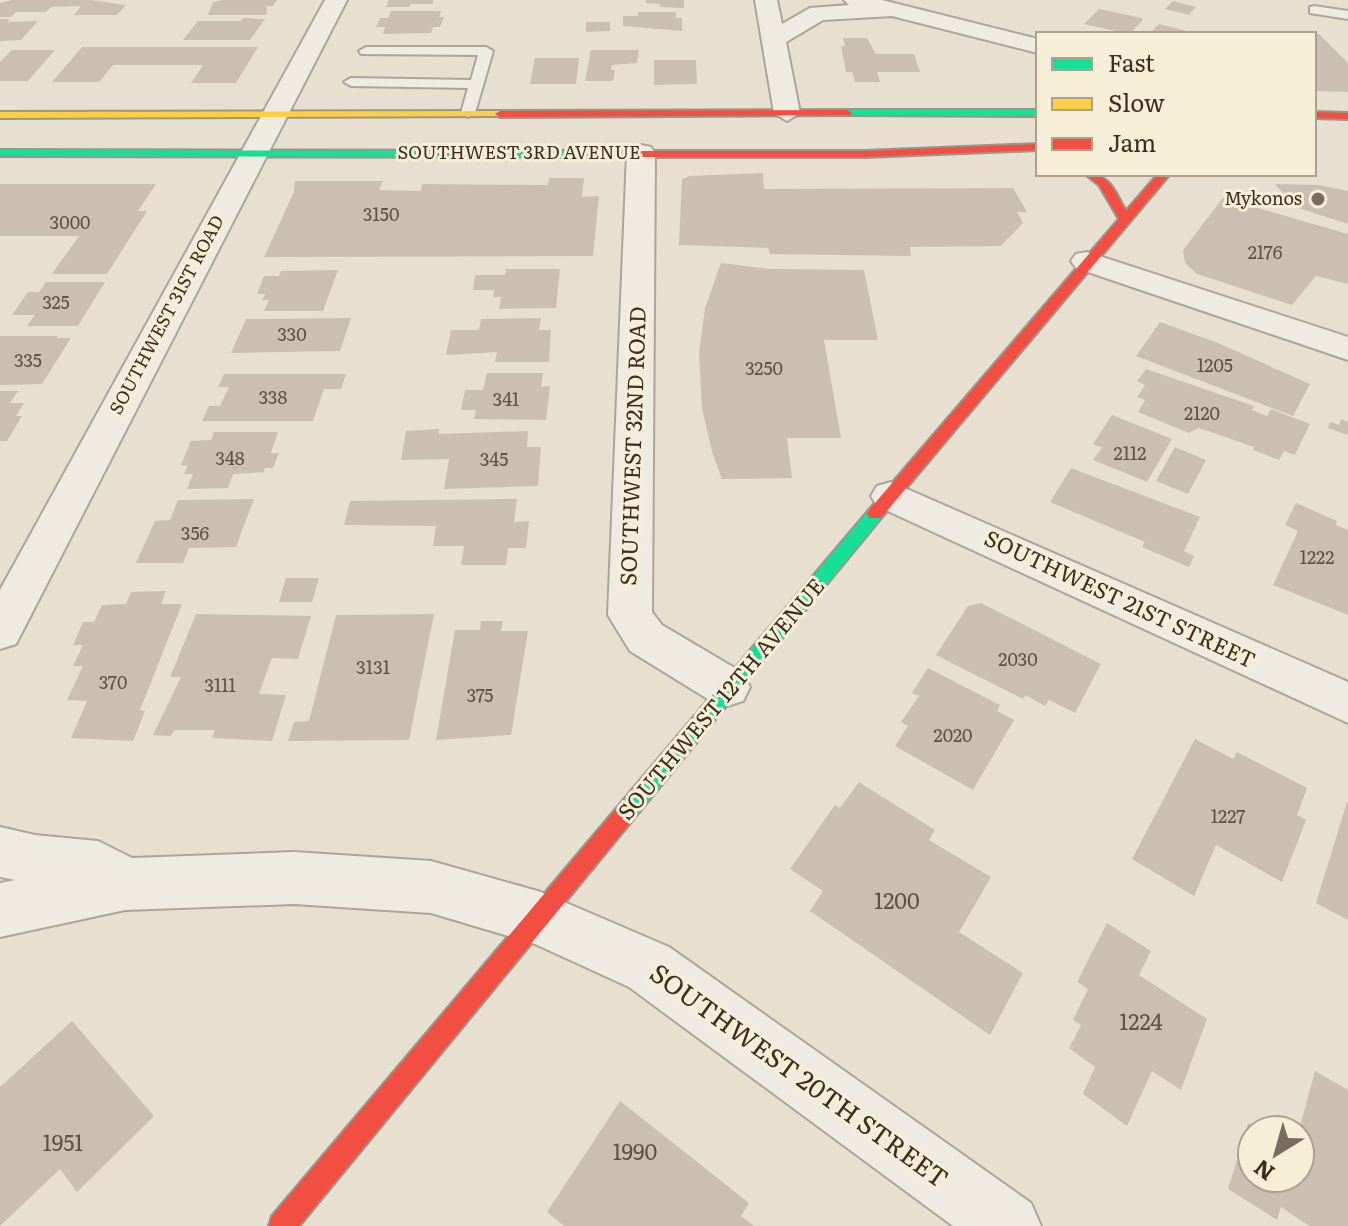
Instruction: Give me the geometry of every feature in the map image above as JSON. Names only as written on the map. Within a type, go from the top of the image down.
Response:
[{"type":"main road","name":"SOUTHWEST 3RD AVENUE","points":[[0,115],[468,113],[773,127],[1036,113]]},
{"type":"main road","points":[[1316,115],[1347,116]]},
{"type":"main road","points":[[718,153],[773,127]]},
{"type":"main road","name":"SOUTHWEST 3RD AVENUE","points":[[0,153],[865,154],[1036,148]]},
{"type":"main road","points":[[1094,176],[1104,183],[1124,218]]},
{"type":"main road","name":"SOUTHWEST 12TH AVENUE","points":[[282,1226],[541,919],[727,687],[1162,176]]},
{"type":"street","name":"SOUTHWEST 31ST ROAD","points":[[0,631],[336,0]]},
{"type":"street","points":[[766,0],[774,39],[773,127]]},
{"type":"street","points":[[855,0],[1031,46]]},
{"type":"street","points":[[774,39],[818,13],[854,10],[903,12]]},
{"type":"street","points":[[1316,109],[1347,116]]},
{"type":"street","name":"SOUTHWEST 32ND ROAD","points":[[641,153],[630,615],[646,638],[727,687]]},
{"type":"street","points":[[1087,261],[1348,349]]},
{"type":"street","name":"SOUTHWEST 21ST STREET","points":[[891,496],[1348,703]]},
{"type":"street","points":[[0,852],[35,860],[98,866],[125,884]]},
{"type":"street","name":"SOUTHWEST 20TH STREET","points":[[0,910],[125,884],[246,877],[431,887],[541,919],[649,967],[1008,1226]]},
{"type":"lane","points":[[1314,10],[1348,15]]},
{"type":"lane","points":[[366,51],[486,51],[468,113]]},
{"type":"lane","points":[[351,82],[476,84]]},
{"type":"building","points":[[11,0],[91,0],[126,5],[117,15],[74,15],[81,6],[51,7],[46,12],[16,12],[11,17],[0,17],[0,3]]},
{"type":"building","points":[[277,0],[273,6],[267,6],[266,15],[208,15],[213,2]]},
{"type":"building","points":[[389,0],[433,0],[433,4],[386,7]]},
{"type":"building","points":[[646,0],[684,0],[684,8],[660,7],[660,4],[646,3]]},
{"type":"building","points":[[1173,1],[1196,7],[1189,15],[1165,9]]},
{"type":"building","points":[[1099,9],[1143,20],[1131,32],[1084,24]]},
{"type":"building","points":[[391,11],[441,11],[439,17],[444,17],[440,27],[433,27],[431,33],[383,34],[385,27],[376,27],[380,18],[388,18]]},
{"type":"building","points":[[638,12],[676,12],[676,18],[682,18],[682,31],[623,26],[623,16],[638,16]]},
{"type":"building","points":[[243,18],[265,19],[250,40],[183,40],[198,21],[241,21]]},
{"type":"building","points":[[0,19],[10,19],[7,22],[38,21],[21,40],[0,41]]},
{"type":"building","points":[[586,22],[610,22],[610,31],[586,32]]},
{"type":"building","points":[[1159,24],[1191,32],[1151,32]]},
{"type":"building","points":[[1316,34],[1348,63],[1348,92],[1316,91]]},
{"type":"building","points":[[843,38],[867,38],[876,54],[914,54],[920,72],[877,72],[880,82],[855,82],[852,72],[846,72],[841,46],[845,46]]},
{"type":"building","points":[[82,47],[258,47],[236,83],[191,83],[203,65],[113,65],[99,82],[52,82]]},
{"type":"building","points":[[12,50],[55,50],[28,81],[0,81],[0,62]]},
{"type":"building","points":[[591,50],[639,50],[637,63],[612,65],[611,70],[615,70],[613,81],[585,81]]},
{"type":"building","points":[[535,58],[579,58],[576,84],[530,84]]},
{"type":"building","points":[[654,60],[696,60],[697,84],[654,85]]},
{"type":"building","points":[[763,173],[764,189],[1013,188],[1027,212],[1017,212],[1023,223],[1001,246],[910,247],[911,256],[770,254],[768,248],[679,245],[682,179],[690,176]]},
{"type":"building","points":[[549,178],[584,178],[582,197],[599,196],[593,256],[264,257],[294,192],[295,181],[383,181],[379,190],[421,191],[422,184],[548,185]]},
{"type":"building","points":[[0,184],[156,184],[138,211],[147,211],[107,274],[52,274],[79,236],[0,236]]},
{"type":"building","name":"Mykonos","points":[[1275,184],[1319,185],[1348,191],[1348,224],[1295,207]]},
{"type":"building","points":[[1223,198],[1348,234],[1348,284],[1316,276],[1292,305],[1197,274],[1185,263],[1183,250]]},
{"type":"building","points":[[721,263],[770,269],[864,270],[878,340],[824,340],[841,438],[787,438],[792,478],[722,479],[713,455],[702,409],[699,352],[705,308]]},
{"type":"building","points":[[506,269],[560,269],[556,308],[499,309],[501,297],[493,297],[494,290],[473,290],[475,275],[505,275]]},
{"type":"building","points":[[338,270],[323,311],[264,311],[269,300],[262,300],[265,294],[257,294],[264,276],[279,276],[281,271]]},
{"type":"building","points":[[46,282],[105,282],[78,326],[27,326],[35,315],[12,315],[28,292],[39,292]]},
{"type":"building","points":[[351,318],[340,351],[231,353],[246,319]]},
{"type":"building","points":[[541,318],[539,330],[551,330],[549,362],[495,362],[497,352],[446,355],[451,330],[479,330],[481,319]]},
{"type":"building","points":[[1160,322],[1218,343],[1310,384],[1293,416],[1136,356]]},
{"type":"building","points":[[0,336],[71,338],[42,384],[0,385]]},
{"type":"building","points":[[1146,369],[1254,406],[1252,410],[1267,416],[1271,409],[1310,424],[1295,455],[1284,451],[1279,460],[1253,450],[1254,447],[1199,428],[1189,433],[1138,412],[1145,400],[1137,397],[1145,385],[1137,381]]},
{"type":"building","points":[[487,373],[543,373],[541,387],[550,386],[546,420],[474,419],[476,410],[461,410],[465,390],[483,390]]},
{"type":"building","points":[[224,374],[346,374],[341,389],[324,389],[313,421],[202,421],[209,406],[220,406],[229,387],[218,387]]},
{"type":"building","points":[[0,391],[18,391],[10,403],[24,403],[16,416],[22,416],[7,441],[0,441]]},
{"type":"building","points":[[1112,415],[1172,439],[1147,482],[1093,460],[1102,448],[1093,444]]},
{"type":"building","points":[[1341,419],[1348,422],[1348,435],[1328,428],[1330,422],[1339,425]]},
{"type":"building","points":[[439,429],[439,434],[528,431],[527,447],[541,447],[538,486],[444,489],[449,459],[401,460],[406,431]]},
{"type":"building","points":[[214,432],[278,432],[271,453],[279,453],[273,468],[265,468],[264,472],[233,474],[228,488],[187,489],[193,474],[184,474],[188,466],[181,465],[191,441],[211,440]]},
{"type":"building","points":[[1175,447],[1206,460],[1188,494],[1156,481]]},
{"type":"building","points":[[1071,468],[1200,517],[1184,551],[1194,556],[1189,567],[1142,547],[1145,542],[1050,502]]},
{"type":"building","points":[[254,499],[236,547],[189,548],[183,563],[136,563],[155,521],[170,520],[178,500]]},
{"type":"building","points":[[517,499],[514,522],[529,521],[526,548],[508,548],[506,565],[461,565],[464,546],[433,546],[436,526],[344,525],[350,501]]},
{"type":"building","points":[[1296,503],[1337,521],[1336,525],[1348,530],[1348,615],[1273,585],[1298,531],[1285,525]]},
{"type":"building","points":[[286,578],[319,578],[312,602],[279,602]]},
{"type":"building","points":[[166,591],[161,604],[182,604],[140,710],[145,711],[133,741],[71,738],[87,701],[67,700],[83,666],[73,666],[83,645],[73,645],[83,622],[94,622],[102,605],[126,604],[131,592]]},
{"type":"building","points":[[981,603],[1101,664],[1075,713],[1049,700],[1045,706],[1025,695],[1023,699],[936,655],[968,606]]},
{"type":"building","points":[[196,614],[311,616],[298,659],[272,658],[259,694],[286,695],[272,741],[212,738],[215,730],[174,730],[171,736],[153,735],[181,677],[170,677]]},
{"type":"building","points":[[434,614],[409,740],[288,741],[294,722],[309,721],[336,615]]},
{"type":"building","points":[[481,621],[503,621],[501,631],[528,631],[511,735],[436,740],[455,630],[480,630]]},
{"type":"building","points":[[928,668],[1000,705],[997,711],[1014,720],[973,790],[895,746],[908,726],[901,722],[919,696],[912,693]]},
{"type":"building","points":[[1195,739],[1233,759],[1237,752],[1307,788],[1297,815],[1306,820],[1282,882],[1216,845],[1194,896],[1132,859]]},
{"type":"building","points":[[859,782],[935,830],[929,840],[991,877],[959,932],[1023,973],[990,1035],[810,911],[823,891],[790,869],[835,805],[840,808]]},
{"type":"building","points":[[1348,802],[1348,920],[1316,903]]},
{"type":"building","points":[[1107,923],[1151,951],[1139,975],[1207,1019],[1181,1090],[1152,1071],[1127,1126],[1083,1094],[1095,1067],[1069,1048],[1081,1025],[1073,1020],[1088,989],[1077,982]]},
{"type":"building","points":[[72,1021],[154,1116],[77,1192],[60,1169],[0,1226],[0,1087]]},
{"type":"building","points":[[1315,1071],[1348,1090],[1348,1226],[1309,1226],[1281,1207],[1277,1220],[1228,1189],[1236,1163],[1236,1194],[1316,1194],[1316,1114],[1303,1114]]},
{"type":"building","points":[[620,1101],[749,1203],[741,1216],[754,1226],[564,1226],[547,1212]]},
{"type":"traffic: fast","points":[[847,113],[1036,113]]},
{"type":"traffic: fast","points":[[0,153],[604,154]]},
{"type":"traffic: fast","points":[[628,810],[875,514]]},
{"type":"traffic: slow","points":[[0,115],[500,114]]},
{"type":"traffic: jam","points":[[500,114],[847,113]]},
{"type":"traffic: jam","points":[[1316,115],[1348,116]]},
{"type":"traffic: jam","points":[[604,154],[865,154],[1036,147]]},
{"type":"traffic: jam","points":[[1094,176],[1104,183],[1124,218]]},
{"type":"traffic: jam","points":[[875,514],[1162,176]]},
{"type":"traffic: jam","points":[[282,1226],[628,810]]},
{"type":"place","name":"Mykonos","points":[[1318,199]]}]
